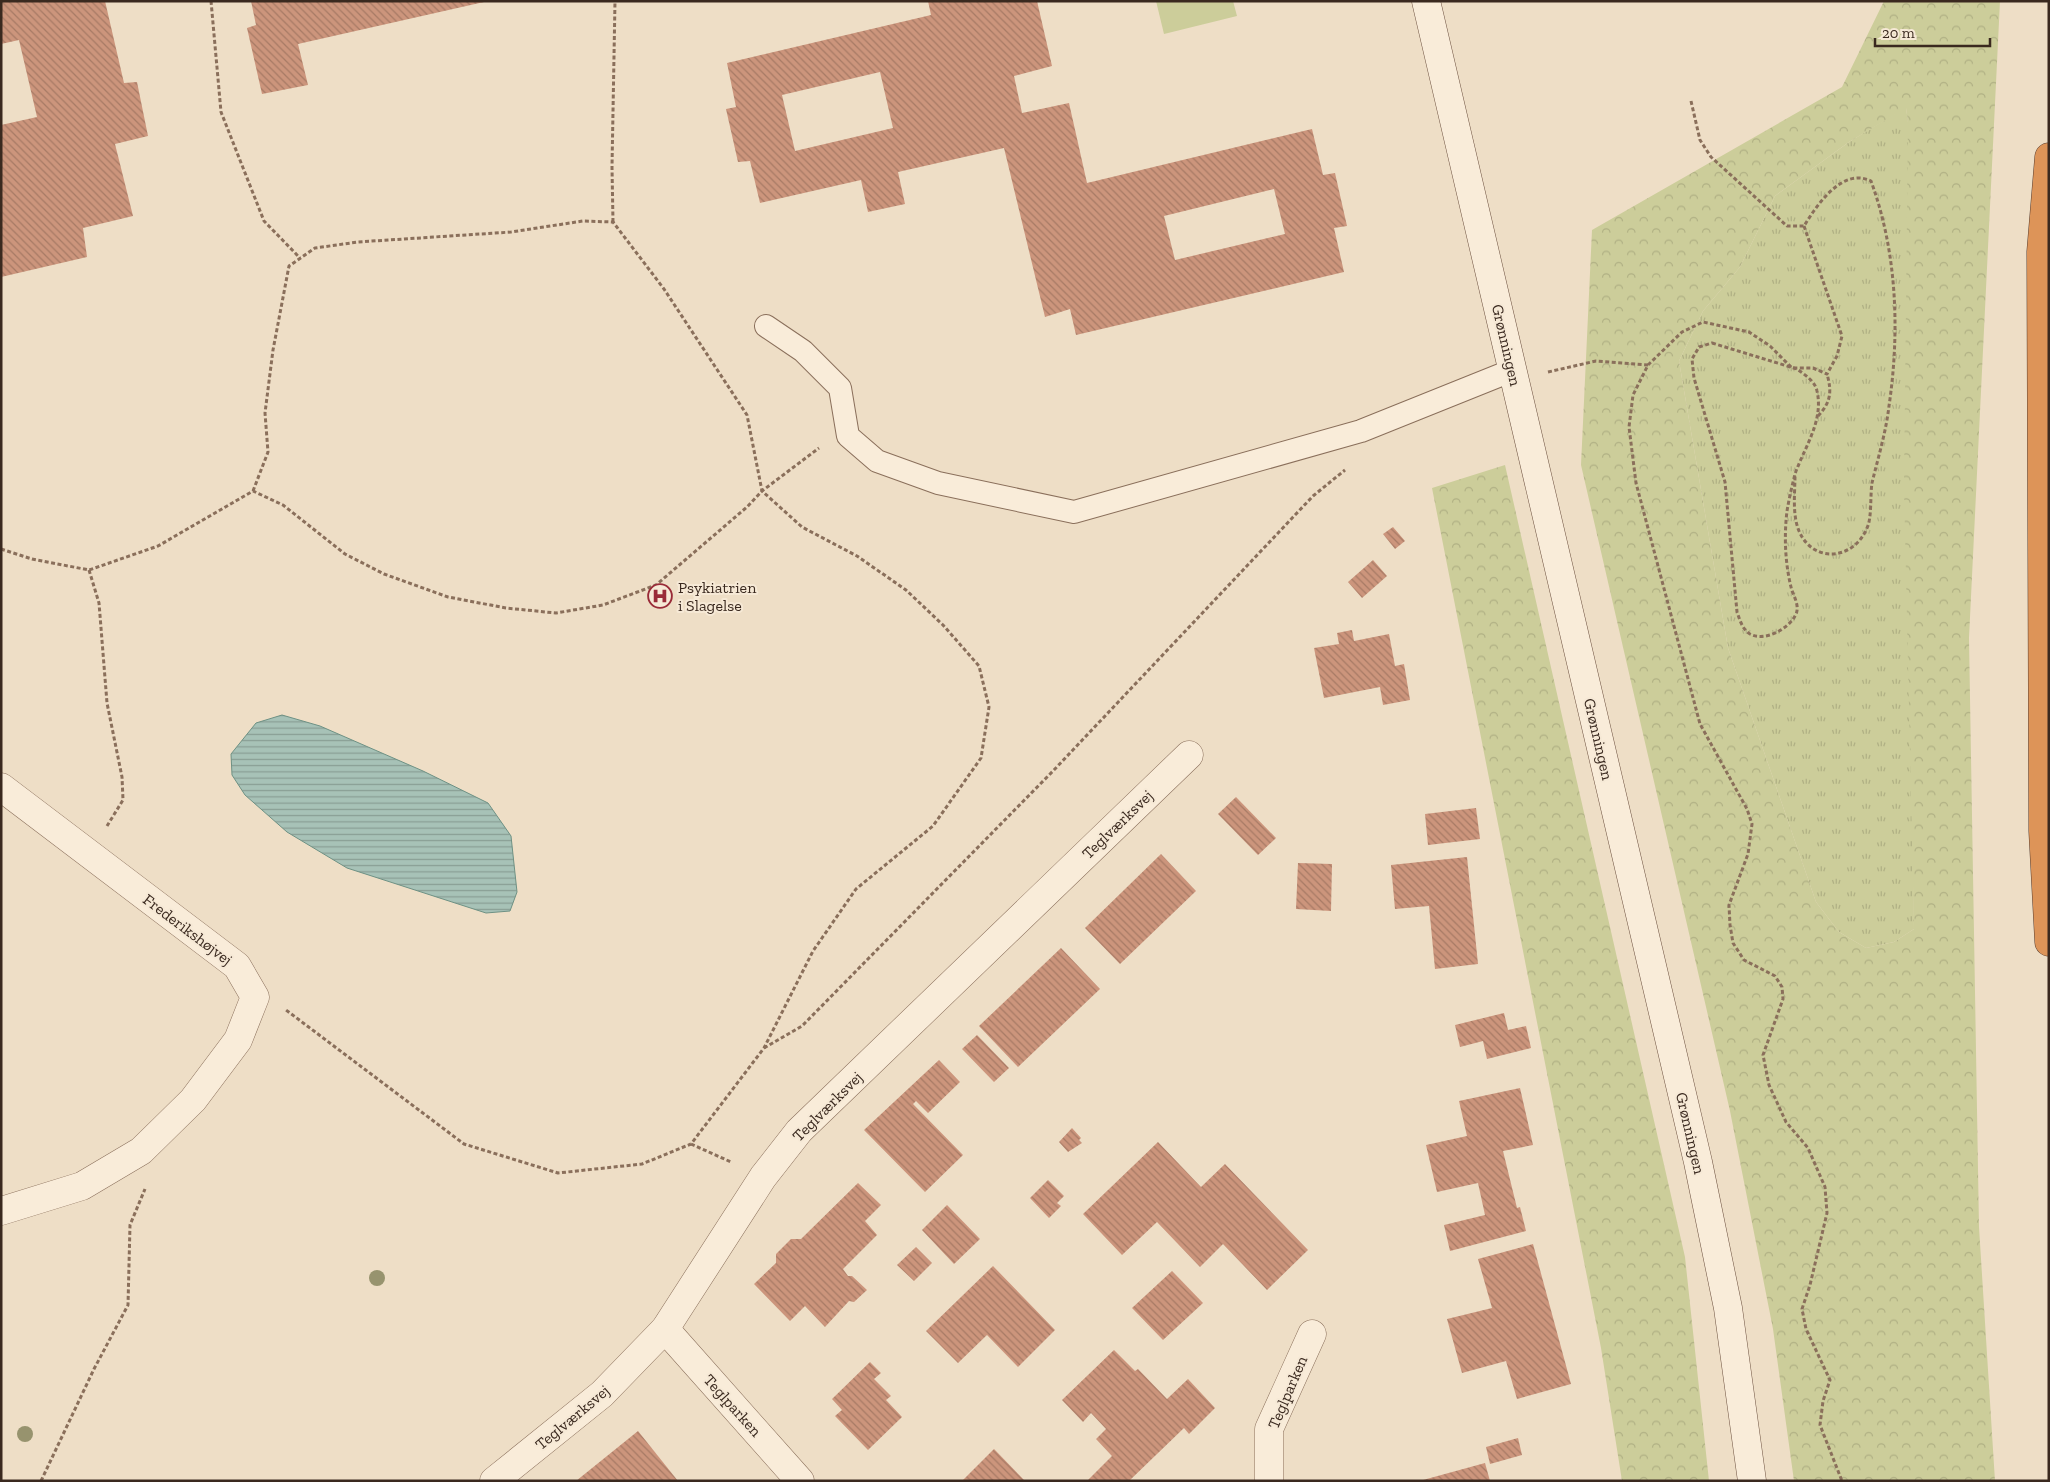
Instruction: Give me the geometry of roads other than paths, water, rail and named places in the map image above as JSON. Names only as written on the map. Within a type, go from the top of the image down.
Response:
[{"type":"highway","points":[[2049,157],[2040,252],[2043,821],[2049,942]]},
{"type":"street","name":"Grønningen","points":[[1426,1],[1698,1162],[1728,1308],[1752,1481]]},
{"type":"street","name":"Teglværksvej","points":[[494,1481],[602,1394],[665,1329],[763,1177],[799,1132],[1189,755]]},
{"type":"street","name":"Frederikshøjvej","points":[[1,787],[237,966],[255,997],[238,1040],[193,1100],[141,1152],[82,1186],[1,1211]]},
{"type":"street","name":"Teglparken","points":[[665,1329],[800,1481]]},
{"type":"street","name":"Teglparken","points":[[1269,1481],[1269,1429],[1312,1334]]},
{"type":"lane","points":[[766,326],[803,352],[840,388],[848,436],[877,461],[938,483],[1074,512],[1372,427],[1513,370]]},
{"type":"place","name":"Psykiatrien i Slagelse","points":[[660,596]]}]
